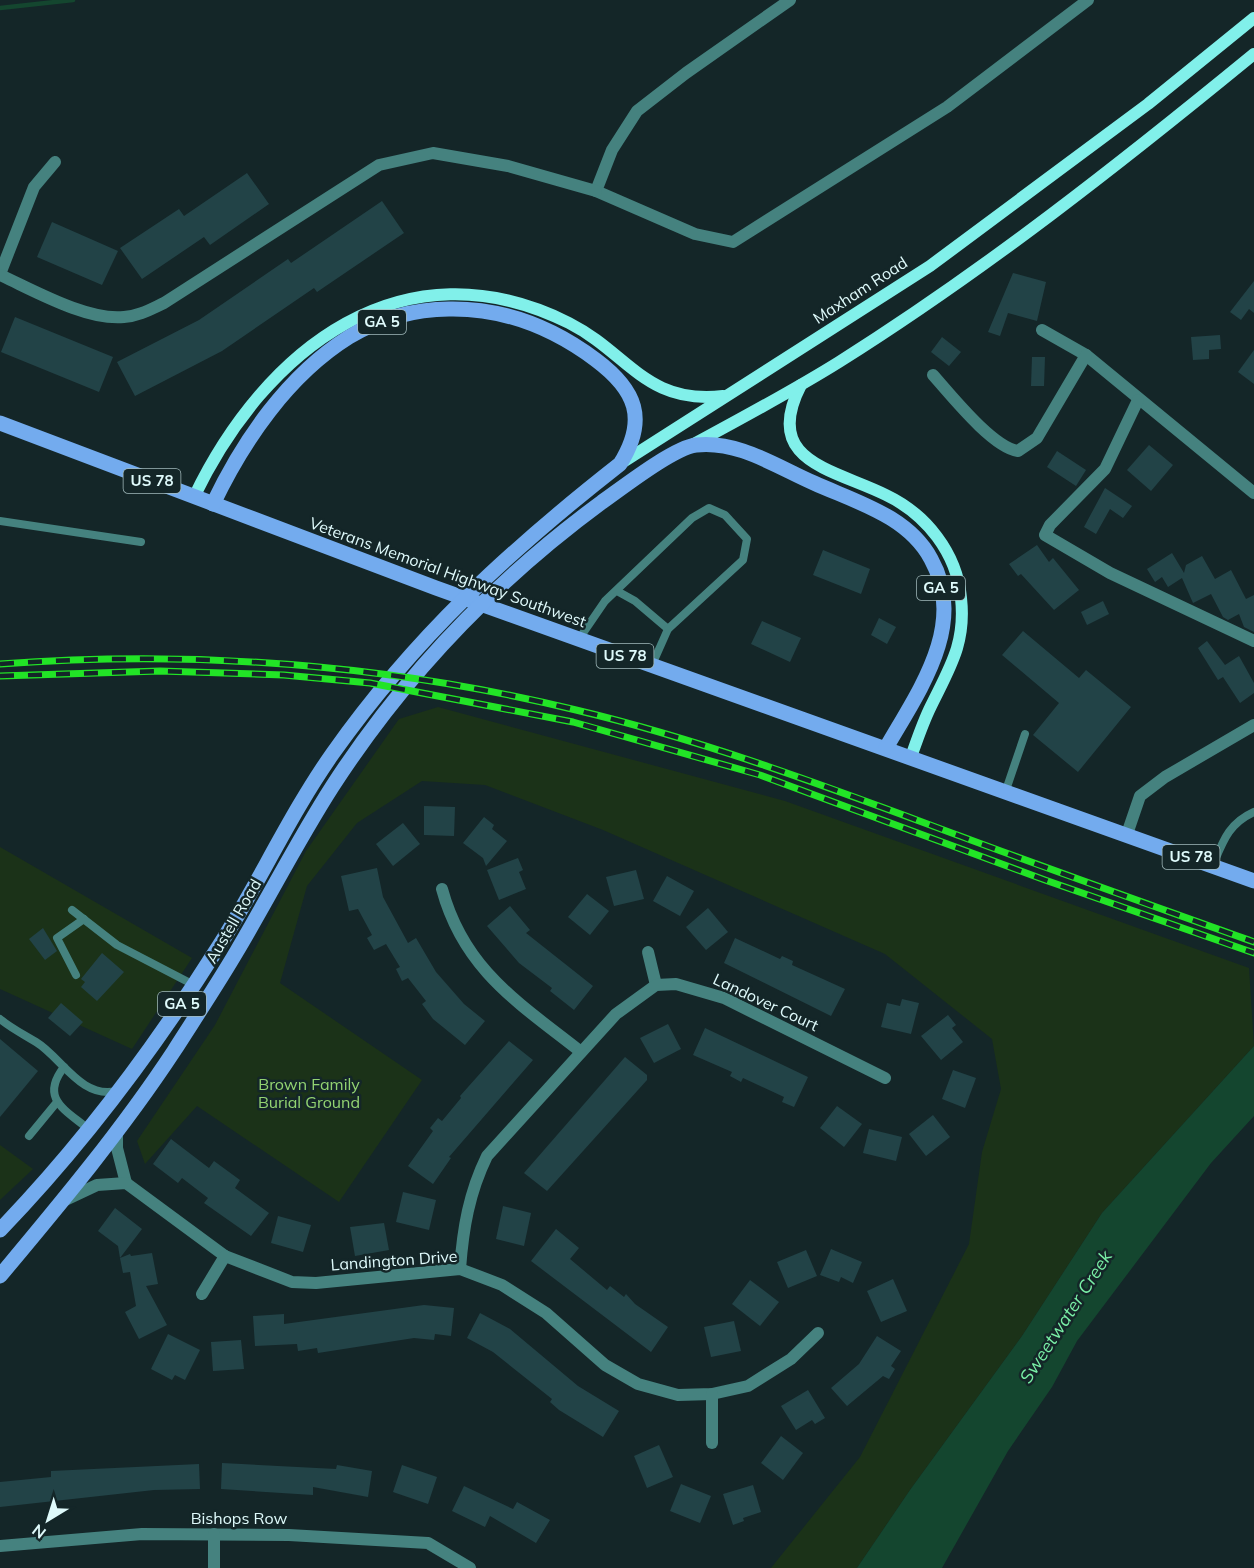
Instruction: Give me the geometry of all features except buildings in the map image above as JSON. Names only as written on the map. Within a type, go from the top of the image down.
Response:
[{"type":"main road","name":"Maxham Road","points":[[479,581],[620,464],[898,288],[1148,104],[1254,18]]},
{"type":"main road","points":[[691,445],[801,385],[982,265],[1184,112],[1254,54]]},
{"type":"main road","points":[[194,497],[221,447],[266,390],[300,355],[332,330],[360,313],[415,298],[436,294],[479,296],[530,307],[570,324],[606,348],[639,375],[665,391],[693,397],[727,395]]},
{"type":"main road","name":"GA 5","points":[[213,504],[230,468],[257,426],[322,357],[350,336],[368,328],[392,318],[431,310],[473,310],[522,318],[565,338],[599,362],[622,384],[635,410],[634,437],[620,464]]},
{"type":"main road","points":[[801,385],[793,401],[789,421],[792,439],[797,449],[812,462],[887,495],[911,511],[942,543],[956,570],[961,600],[958,651],[931,705],[911,757]]},
{"type":"main road","name":"Veterans Memorial Highway Southwest","points":[[0,423],[579,639],[886,748]]},
{"type":"main road","name":"Austell Road","points":[[0,1276],[63,1201],[160,1070],[236,953],[315,815],[350,760],[408,683],[499,587],[541,550],[635,479],[691,445]]},
{"type":"main road","name":"GA 5","points":[[691,445],[711,445],[745,452],[872,509],[903,527],[929,555],[941,582],[944,622],[941,641],[932,665],[886,748]]},
{"type":"main road","name":"Austell Road","points":[[0,1230],[117,1091],[194,985],[332,755],[402,664],[479,581]]},
{"type":"main road","name":"US 78","points":[[886,748],[1254,881]]},
{"type":"street","points":[[596,191],[612,150],[637,111],[686,73],[790,0]]},
{"type":"street","points":[[55,162],[34,187],[0,274],[66,305],[104,316],[123,318],[143,313],[379,165],[433,153],[508,166],[596,191],[694,234],[733,242],[755,231],[947,107],[1088,0]]},
{"type":"street","points":[[1042,330],[1086,355],[1254,493]]},
{"type":"street","points":[[933,375],[994,438],[1018,451],[1037,438],[1086,355]]},
{"type":"street","points":[[1138,400],[1105,469],[1050,525],[1045,535],[1110,573],[1254,641]]},
{"type":"street","points":[[1127,834],[1140,796],[1165,777],[1254,725]]},
{"type":"street","points":[[442,889],[449,917],[484,973],[580,1052]]},
{"type":"street","points":[[460,1269],[464,1220],[475,1180],[487,1156],[616,1014],[656,985],[648,952]]},
{"type":"street","name":"Landover Court","points":[[656,985],[676,984],[724,998],[885,1078]]},
{"type":"street","points":[[63,1201],[97,1185],[126,1183],[117,1148],[117,1130]]},
{"type":"street","name":"Landington Drive","points":[[126,1183],[225,1256],[292,1282],[316,1283],[460,1269],[502,1286],[546,1313],[605,1365],[638,1384],[678,1395],[712,1394],[748,1386],[769,1375],[818,1333]]},
{"type":"street","points":[[202,1294],[225,1256]]},
{"type":"street","points":[[712,1394],[712,1443]]},
{"type":"street","name":"Bishops Row","points":[[0,1546],[142,1534],[289,1534],[428,1543],[470,1568]]},
{"type":"street","points":[[214,1534],[214,1568]]},
{"type":"lane","points":[[579,639],[605,601],[692,518],[709,508],[725,515],[747,539],[743,560],[668,629],[652,665]]},
{"type":"lane","points":[[0,521],[141,542]]},
{"type":"lane","points":[[617,591],[635,601],[668,629]]},
{"type":"lane","points":[[1006,790],[1025,734]]},
{"type":"lane","points":[[1213,865],[1227,832],[1239,819],[1254,812]]},
{"type":"lane","points":[[72,910],[117,945],[194,985]]},
{"type":"lane","points":[[76,975],[57,938],[84,920]]},
{"type":"lane","points":[[0,1019],[23,1037],[35,1041],[83,1084],[103,1093],[117,1091]]},
{"type":"lane","points":[[64,1067],[55,1080],[53,1094],[57,1102],[87,1128]]},
{"type":"lane","points":[[28,1136],[57,1102]]},
{"type":"green space","name":"Brown Family Burial Ground","points":[[438,707],[785,801],[1249,968],[1254,1046],[1102,1213],[1022,1336],[910,1490],[857,1568],[771,1568],[860,1457],[969,1244],[982,1152],[1001,1089],[992,1039],[885,954],[603,830],[485,785],[422,781],[357,823],[307,886],[280,983],[422,1080],[339,1202],[197,1106],[145,1164],[137,1141],[215,1025],[306,851],[399,719]]},
{"type":"green space","points":[[0,847],[192,958],[132,1049],[0,989]]},
{"type":"green space","points":[[0,1145],[33,1169],[0,1200]]},
{"type":"water","name":"Sweetwater Creek","points":[[1254,1046],[1254,1116],[1211,1163],[1077,1341],[1052,1387],[1008,1451],[942,1568],[857,1568],[910,1490],[1022,1336],[1102,1213]]},
{"type":"waterway","points":[[0,8],[73,0]]},
{"type":"railway","points":[[0,664],[73,660],[218,660],[362,672],[434,681],[505,694],[625,722],[722,751],[1254,942]]},
{"type":"railway","points":[[0,676],[160,671],[284,675],[370,683],[573,722],[760,775],[1045,880],[1254,953]]}]
